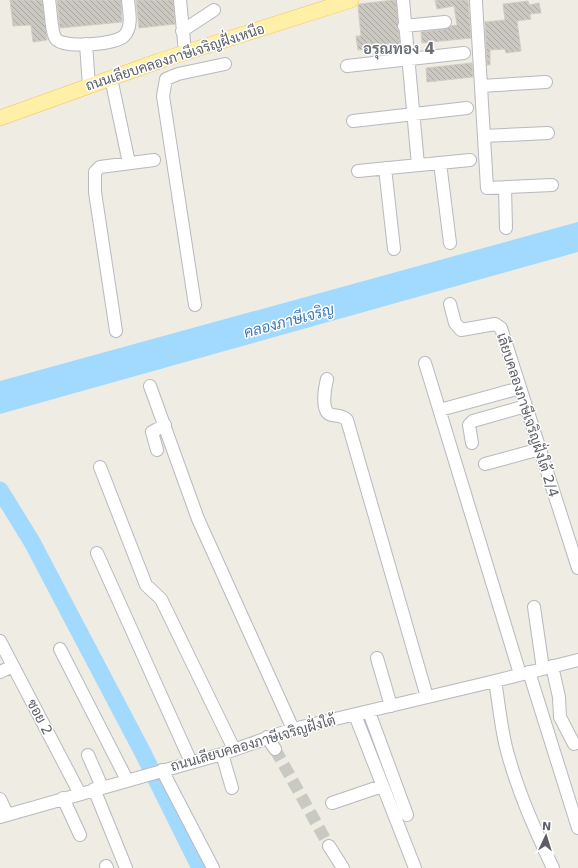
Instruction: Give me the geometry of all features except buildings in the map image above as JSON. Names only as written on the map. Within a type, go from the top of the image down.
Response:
[{"type":"main road","name":"ถนนเลียบคลองภาษีเจริญฝั่งเหนือ","points":[[0,118],[185,52],[351,0]]},
{"type":"street","points":[[49,0],[54,35],[57,40],[62,43],[72,45],[118,40],[124,36],[128,30],[130,19],[128,0]]},
{"type":"street","points":[[180,0],[185,52]]},
{"type":"street","points":[[403,0],[404,26],[418,165]]},
{"type":"street","points":[[479,1],[480,86],[487,188],[552,185]]},
{"type":"street","points":[[182,31],[214,10]]},
{"type":"street","points":[[404,26],[445,22]]},
{"type":"street","points":[[86,44],[90,86]]},
{"type":"street","points":[[347,66],[464,53]]},
{"type":"street","points":[[160,61],[166,79],[163,96],[195,306]]},
{"type":"street","points":[[166,79],[225,64]]},
{"type":"street","points":[[111,78],[129,163]]},
{"type":"street","points":[[480,86],[546,82]]},
{"type":"street","points":[[353,121],[467,108]]},
{"type":"street","points":[[484,136],[548,133]]},
{"type":"street","points":[[116,331],[94,180],[95,172],[100,167],[154,160]]},
{"type":"street","points":[[358,171],[470,160]]},
{"type":"street","points":[[440,163],[450,243]]},
{"type":"street","points":[[385,168],[394,249]]},
{"type":"street","points":[[505,187],[506,228]]},
{"type":"street","name":"เลียบคลองภาษีเจริญฝั่งใต้ 2/4","points":[[450,304],[455,323],[461,330],[495,324],[501,328],[578,568]]},
{"type":"street","points":[[425,363],[525,673],[578,828]]},
{"type":"street","points":[[327,379],[324,395],[327,412],[330,415],[342,416],[347,420],[427,697]]},
{"type":"street","points":[[150,386],[198,519],[293,729]]},
{"type":"street","points":[[440,410],[513,390]]},
{"type":"street","points":[[472,443],[469,425],[473,421],[526,406]]},
{"type":"street","points":[[157,450],[152,432],[165,426]]},
{"type":"street","points":[[485,464],[540,449]]},
{"type":"street","points":[[100,467],[146,585],[161,600],[234,749]]},
{"type":"street","points":[[97,553],[191,762]]},
{"type":"street","points":[[534,607],[547,668],[559,697],[560,717],[574,744]]},
{"type":"street","name":"ซอย 2","points":[[0,641],[80,794]]},
{"type":"street","points":[[60,649],[126,780]]},
{"type":"street","points":[[377,658],[391,706]]},
{"type":"street","name":"ถนนเลียบคลองภาษีเจริญฝั่งใต้","points":[[4,815],[222,754],[293,729],[369,712],[578,660]]},
{"type":"street","points":[[0,672],[13,666]]},
{"type":"street","points":[[496,681],[507,749],[514,775],[527,813],[553,868]]},
{"type":"street","points":[[369,712],[407,815]]},
{"type":"street","points":[[355,715],[415,868]]},
{"type":"street","points":[[267,737],[275,749]]},
{"type":"street","points":[[222,754],[232,788]]},
{"type":"street","points":[[88,755],[126,868]]},
{"type":"street","points":[[156,772],[213,868]]},
{"type":"street","points":[[332,803],[382,786]]},
{"type":"street","points":[[63,798],[80,835]]},
{"type":"street","points":[[0,799],[4,815]]},
{"type":"street","points":[[328,846],[343,868]]},
{"type":"water","name":"คลองภาษีเจริญ","points":[[578,222],[578,252],[0,414],[0,381]]},
{"type":"waterway","points":[[0,490],[32,542],[143,753],[200,868]]},
{"type":"tunnel","points":[[275,749],[329,846]]},
{"type":"district","name":"อรุณทอง 4","points":[[399,49]]}]
